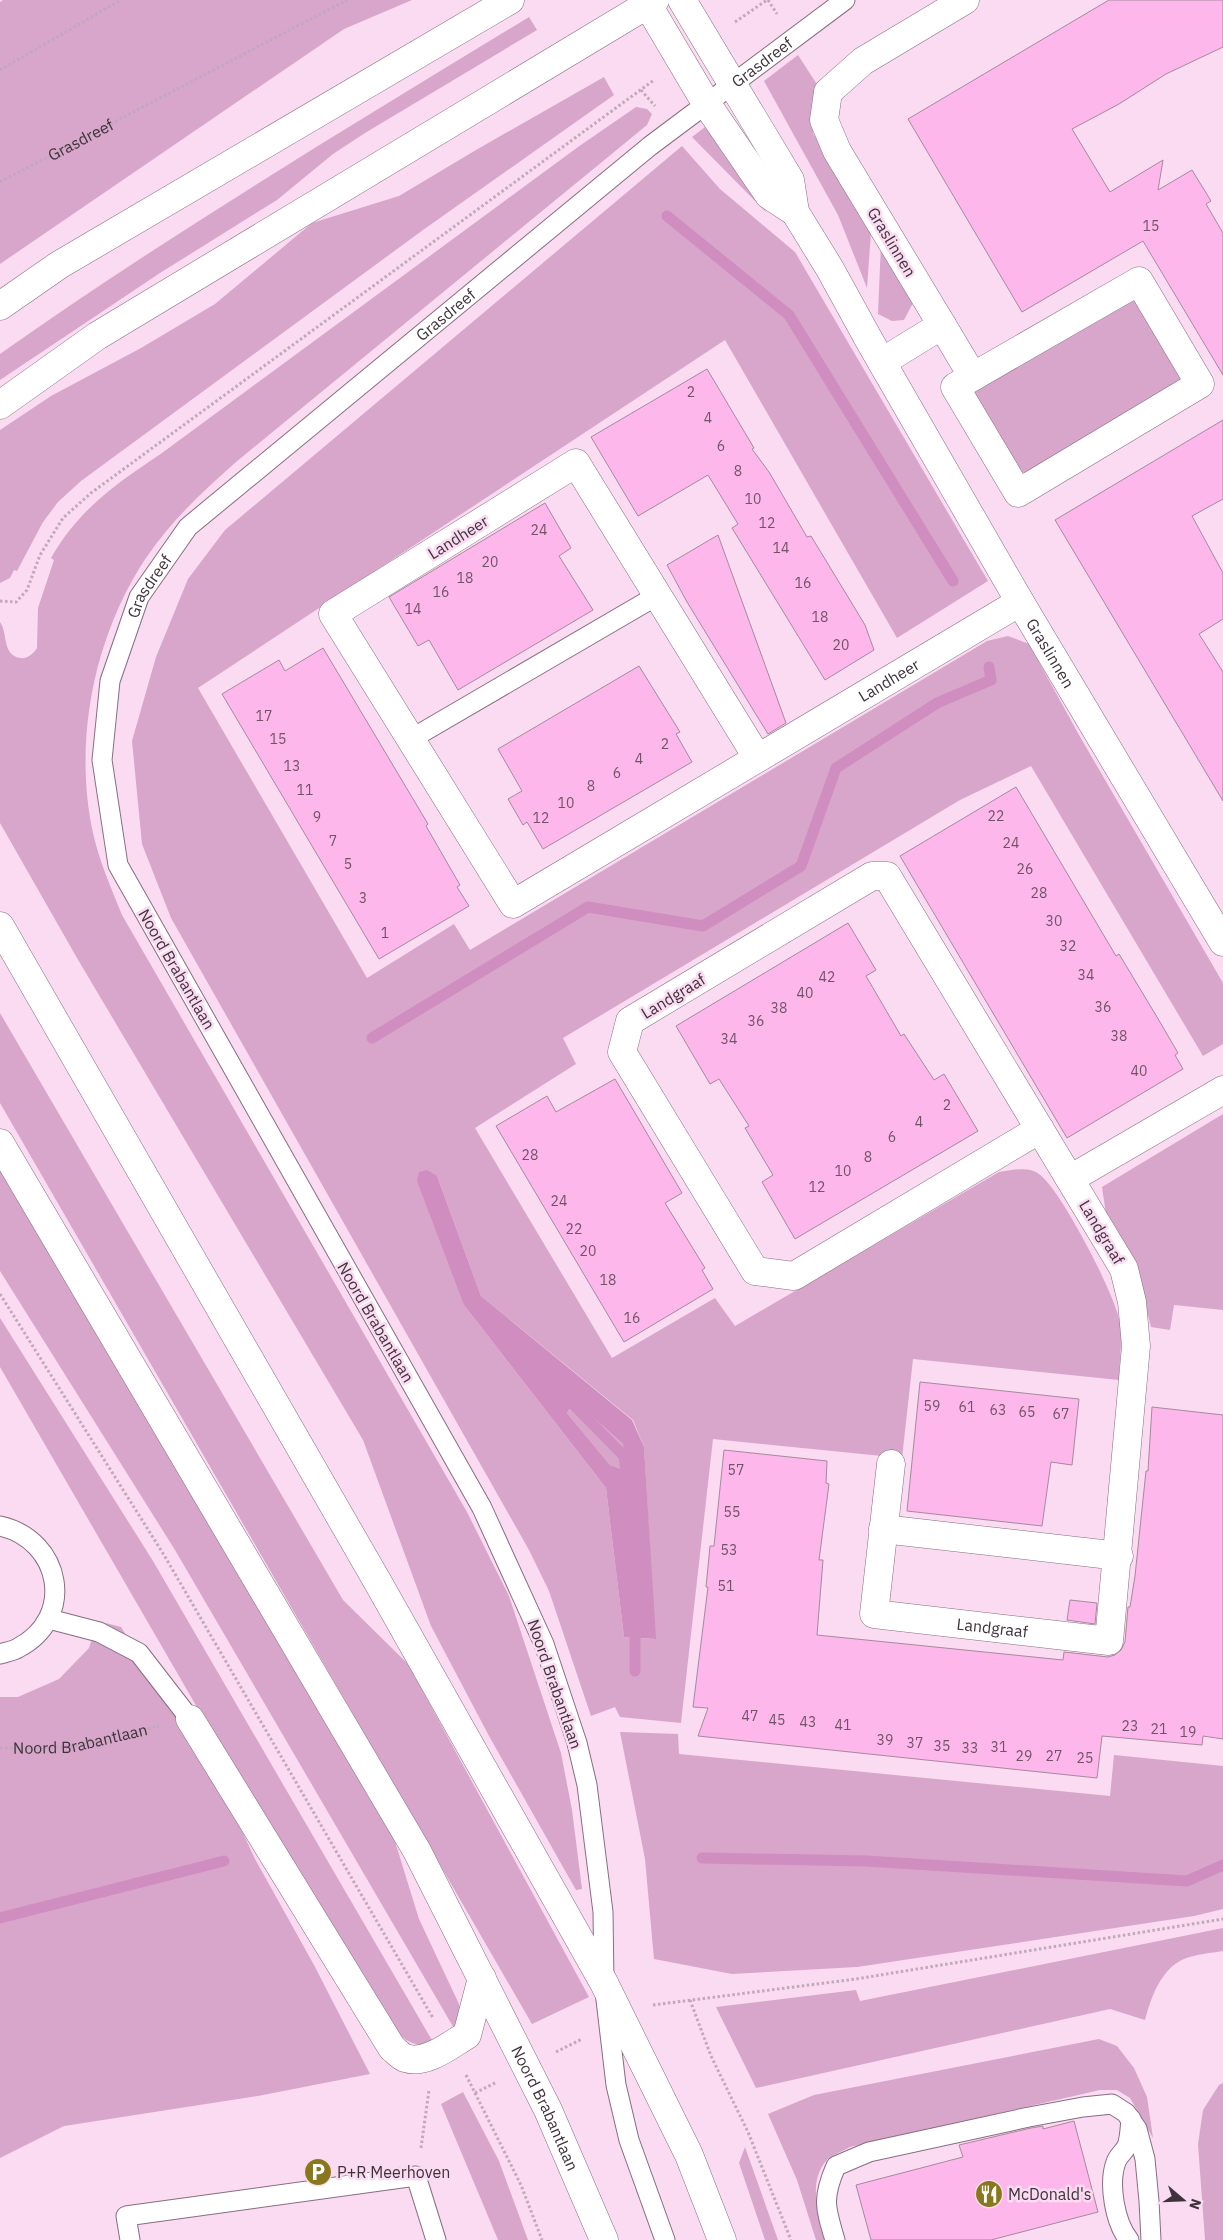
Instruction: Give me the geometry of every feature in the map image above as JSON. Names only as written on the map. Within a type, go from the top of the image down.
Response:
[{"type":"street","points":[[0,306],[59,265],[510,0]]},
{"type":"street","name":"Graslinnen","points":[[682,0],[790,180],[795,212],[830,268],[1020,602],[1223,942]]},
{"type":"street","name":"Graslinnen","points":[[966,0],[862,61],[828,92],[824,120],[837,152],[973,377]]},
{"type":"street","points":[[0,405],[97,336],[649,2]]},
{"type":"street","name":"Graslinnen","points":[[649,2],[680,60],[706,103],[769,196],[795,212]]},
{"type":"street","points":[[1138,281],[1200,384],[1018,493],[956,387],[973,377],[1138,281]]},
{"type":"street","points":[[882,362],[942,325]]},
{"type":"street","name":"Landheer","points":[[757,757],[576,464],[333,614],[513,904],[1020,602]]},
{"type":"street","name":"Landgraaf","points":[[891,1464],[874,1614],[1109,1642],[1119,1556],[1136,1346],[1132,1302],[1124,1269],[1040,1129],[887,876],[872,876],[630,1021],[622,1052],[755,1271],[794,1276],[1040,1129]]},
{"type":"street","name":"Noord Brabantlaan","points":[[0,926],[375,1578],[604,1983],[689,2156],[722,2240]]},
{"type":"street","points":[[1070,1179],[1223,1090]]},
{"type":"street","name":"Noord Brabantlaan","points":[[0,1143],[417,1851],[548,2110],[604,2240]]},
{"type":"street","points":[[883,1529],[1119,1556]]},
{"type":"street","points":[[190,1719],[392,2048],[403,2058],[416,2059],[430,2056],[467,2035],[482,1978]]},
{"type":"lane","name":"Grasdreef","points":[[110,681],[139,597],[188,527],[650,146],[845,0]]},
{"type":"lane","points":[[411,739],[658,595]]},
{"type":"lane","name":"Noord Brabantlaan","points":[[110,681],[102,760],[118,865],[482,1508],[544,1644],[577,1743],[587,1784],[603,1912],[604,1983],[616,2085],[629,2140],[665,2240]]},
{"type":"lane","points":[[0,1526],[15,1530],[33,1541],[46,1557],[54,1577],[55,1598],[49,1619],[35,1636],[17,1649],[0,1654]]},
{"type":"lane","points":[[49,1619],[99,1632],[138,1653],[190,1719]]},
{"type":"lane","points":[[835,2240],[825,2205],[827,2186],[836,2166],[869,2152],[1029,2117],[1112,2104],[1126,2112],[1138,2129],[1145,2159],[1151,2240]]},
{"type":"lane","points":[[1129,2240],[1117,2219],[1113,2177],[1116,2161],[1127,2147],[1130,2119]]},
{"type":"lane","points":[[130,2240],[126,2216],[416,2176],[436,2240]]},
{"type":"path","points":[[0,70],[121,0]]},
{"type":"path","name":"Grasdreef","points":[[0,182],[347,0]]},
{"type":"path","points":[[707,41],[767,0]]},
{"type":"path","points":[[0,601],[16,602],[27,590],[40,555],[63,518],[91,494],[550,158],[680,60]]},
{"type":"path","points":[[0,1294],[164,1555],[449,2045],[522,2185],[542,2240]]},
{"type":"path","name":"Noord Brabantlaan","points":[[0,1748],[69,1747],[190,1719]]},
{"type":"path","points":[[791,2240],[748,2132],[711,2056],[690,2000],[856,1979],[1223,1919]]},
{"type":"path","points":[[416,2176],[431,2077],[449,2045]]},
{"type":"shaded area","points":[[3,0],[412,0],[344,29],[0,264],[0,2]]},
{"type":"shaded area","points":[[529,17],[537,30],[365,133],[333,154],[277,200],[160,273],[0,380],[0,354],[65,309],[262,181]]},
{"type":"shaded area","points":[[798,55],[818,86],[812,107],[813,133],[871,232],[867,288],[838,215],[764,81]]},
{"type":"shaded area","points":[[604,77],[614,95],[423,230],[81,481],[58,502],[43,522],[17,571],[14,570],[10,578],[0,583],[0,430],[51,396],[141,348],[215,304],[312,223],[399,196]]},
{"type":"shaded area","points":[[636,107],[647,109],[652,114],[647,125],[236,462],[200,495],[166,531],[146,558],[128,588],[113,621],[101,655],[92,690],[87,726],[87,798],[93,833],[102,864],[122,915],[467,1512],[509,1596],[561,1753],[572,1810],[582,1889],[576,1890],[489,1736],[431,1626],[363,1440],[77,958],[0,823],[0,622],[10,653],[20,658],[28,657],[32,654],[37,648],[38,608],[54,560],[51,558],[86,511],[114,487],[578,147]]},
{"type":"shaded area","points":[[709,124],[767,213],[692,137]]},
{"type":"shaded area","points":[[682,146],[720,189],[795,252],[988,581],[897,638],[725,340],[198,688],[367,978],[454,924],[470,950],[987,641],[1008,636],[1029,644],[1079,735],[1223,983],[1223,1044],[1203,1056],[1031,766],[960,800],[563,1038],[576,1064],[475,1128],[612,1358],[715,1298],[735,1326],[999,1172],[1014,1170],[1025,1169],[1039,1174],[1060,1199],[1086,1244],[1109,1290],[1116,1309],[1121,1337],[1119,1380],[913,1359],[902,1458],[713,1439],[681,1723],[620,1717],[615,1707],[591,1716],[549,1591],[529,1550],[171,918],[142,844],[132,741],[156,657],[188,579],[225,530]],"holes":[[[437,1176],[481,1296],[633,1420],[644,1447],[655,1639],[624,1637],[606,1488],[464,1305]]]},
{"type":"shaded area","points":[[881,244],[915,299],[904,320],[892,321],[878,314]]},
{"type":"shaded area","points":[[1130,296],[1141,301],[1183,377],[1172,391],[1029,473],[1014,471],[974,397],[975,384]]},
{"type":"shaded area","points":[[0,1013],[343,1600],[408,1664],[589,1997],[532,2024],[0,1103]]},
{"type":"shaded area","points":[[1223,1114],[1223,1310],[1174,1305],[1170,1330],[1151,1327],[1134,1261],[1106,1214],[1102,1187]]},
{"type":"shaded area","points":[[0,1170],[393,1835],[419,1919],[459,2004],[461,2019],[455,2030],[175,1550],[0,1271]]},
{"type":"shaded area","points":[[427,1170],[437,1176],[481,1296],[632,1420],[644,1447],[656,1639],[624,1637],[606,1488],[464,1305],[417,1181],[419,1172]],"holes":[[[575,1401],[623,1444],[624,1460],[621,1469],[610,1465],[567,1413]]]},
{"type":"shaded area","points":[[0,1318],[153,1561],[433,2042],[415,2044],[400,2035],[205,1721],[0,1367]]},
{"type":"shaded area","points":[[575,1401],[623,1444],[624,1460],[621,1469],[610,1465],[567,1413]]},
{"type":"shaded area","points":[[98,1621],[121,1627],[229,1803],[255,1859],[314,1965],[370,2074],[258,2096],[64,2126],[0,2158],[0,1697],[18,1697],[59,1679],[89,1648]]},
{"type":"shaded area","points":[[620,1732],[678,1734],[679,1754],[1110,1796],[1114,1755],[1223,1766],[1223,1909],[1194,1916],[857,1967],[732,1974],[654,1959],[645,1859]]},
{"type":"shaded area","points":[[1223,1928],[1223,1951],[1189,1957],[1169,1970],[1154,1993],[1145,2020],[1110,2009],[756,2088],[716,2007],[856,1990],[860,2001]]},
{"type":"shaded area","points":[[1099,2039],[1117,2046],[1134,2068],[1147,2097],[1153,2138],[1130,2098],[1117,2090],[1100,2090],[850,2147],[828,2159],[820,2170],[817,2179],[816,2200],[827,2240],[816,2240],[797,2180],[768,2114],[814,2095]]},
{"type":"shaded area","points":[[1223,2083],[1223,2240],[1205,2240],[1198,2144],[1203,2110],[1219,2085]]},
{"type":"shaded area","points":[[463,2092],[499,2161],[528,2240],[498,2240],[441,2104]]},
{"type":"shaded area","points":[[745,2147],[778,2240],[765,2240],[739,2163]]},
{"type":"building","points":[[1109,0],[1223,0],[1223,47],[1166,74],[1119,104],[1072,129],[1110,192],[1163,160],[1158,190],[1192,170],[1211,201],[1206,204],[1223,233],[1223,375],[1143,241],[1022,312],[908,119]]},
{"type":"building","points":[[707,369],[754,448],[752,449],[769,472],[807,537],[811,536],[865,625],[874,650],[825,680],[732,528],[738,524],[708,475],[638,516],[591,437]]},
{"type":"building","points":[[1223,420],[1223,499],[1192,516],[1223,573],[1223,619],[1199,634],[1223,672],[1223,801],[1055,520]]},
{"type":"building","points":[[545,503],[571,548],[559,556],[593,610],[458,690],[429,640],[418,646],[389,597]]},
{"type":"building","points":[[718,535],[786,723],[768,734],[687,602],[667,565]]},
{"type":"building","points":[[323,648],[428,824],[426,826],[460,885],[457,887],[469,906],[379,959],[222,694],[279,660],[285,671]]},
{"type":"building","points":[[639,666],[680,732],[676,734],[692,762],[543,849],[527,822],[523,825],[508,799],[522,791],[498,749]]},
{"type":"building","points":[[1016,787],[1116,956],[1119,954],[1157,1017],[1178,1053],[1175,1055],[1183,1069],[1067,1138],[900,856]]},
{"type":"building","points":[[848,923],[876,970],[866,976],[901,1036],[904,1034],[934,1080],[944,1074],[978,1131],[795,1239],[762,1182],[773,1175],[745,1128],[749,1126],[719,1079],[710,1084],[676,1026]]},
{"type":"building","points":[[615,1079],[682,1193],[665,1203],[705,1268],[702,1270],[713,1289],[624,1342],[496,1126],[547,1096],[556,1112]]},
{"type":"building","points":[[920,1382],[1079,1399],[1072,1465],[1051,1462],[1042,1526],[907,1511]]},
{"type":"building","points":[[1152,1407],[1223,1415],[1223,1739],[1203,1736],[1202,1745],[1102,1736],[1097,1778],[698,1736],[708,1708],[693,1707],[708,1587],[706,1587],[710,1546],[714,1546],[724,1450],[827,1461],[826,1483],[829,1484],[819,1560],[823,1560],[817,1635],[1063,1660],[1064,1652],[1108,1657],[1115,1655],[1121,1650],[1125,1642],[1128,1607],[1130,1607],[1135,1576],[1146,1471],[1148,1471]]},
{"type":"building","points":[[1070,1600],[1097,1603],[1095,1624],[1067,1620]]},
{"type":"building","points":[[1074,2121],[1098,2212],[991,2240],[871,2240],[856,2185],[963,2157],[959,2145],[1031,2128],[1043,2126],[1043,2129]]},
{"type":"waterway","points":[[667,216],[789,315],[953,581]]},
{"type":"waterway","points":[[372,1038],[588,907],[703,926],[801,866],[836,768],[937,703],[991,680],[989,667]]},
{"type":"waterway","points":[[563,1394],[624,1456],[626,1471]]},
{"type":"waterway","points":[[635,1621],[635,1671]]},
{"type":"waterway","points":[[702,1858],[866,1861],[1187,1881],[1223,1865]]},
{"type":"waterway","points":[[0,1918],[224,1861]]},
{"type":"place","name":"P+R Meerhoven","points":[[318,2172]]},
{"type":"place","name":"McDonald's","points":[[989,2194]]}]
